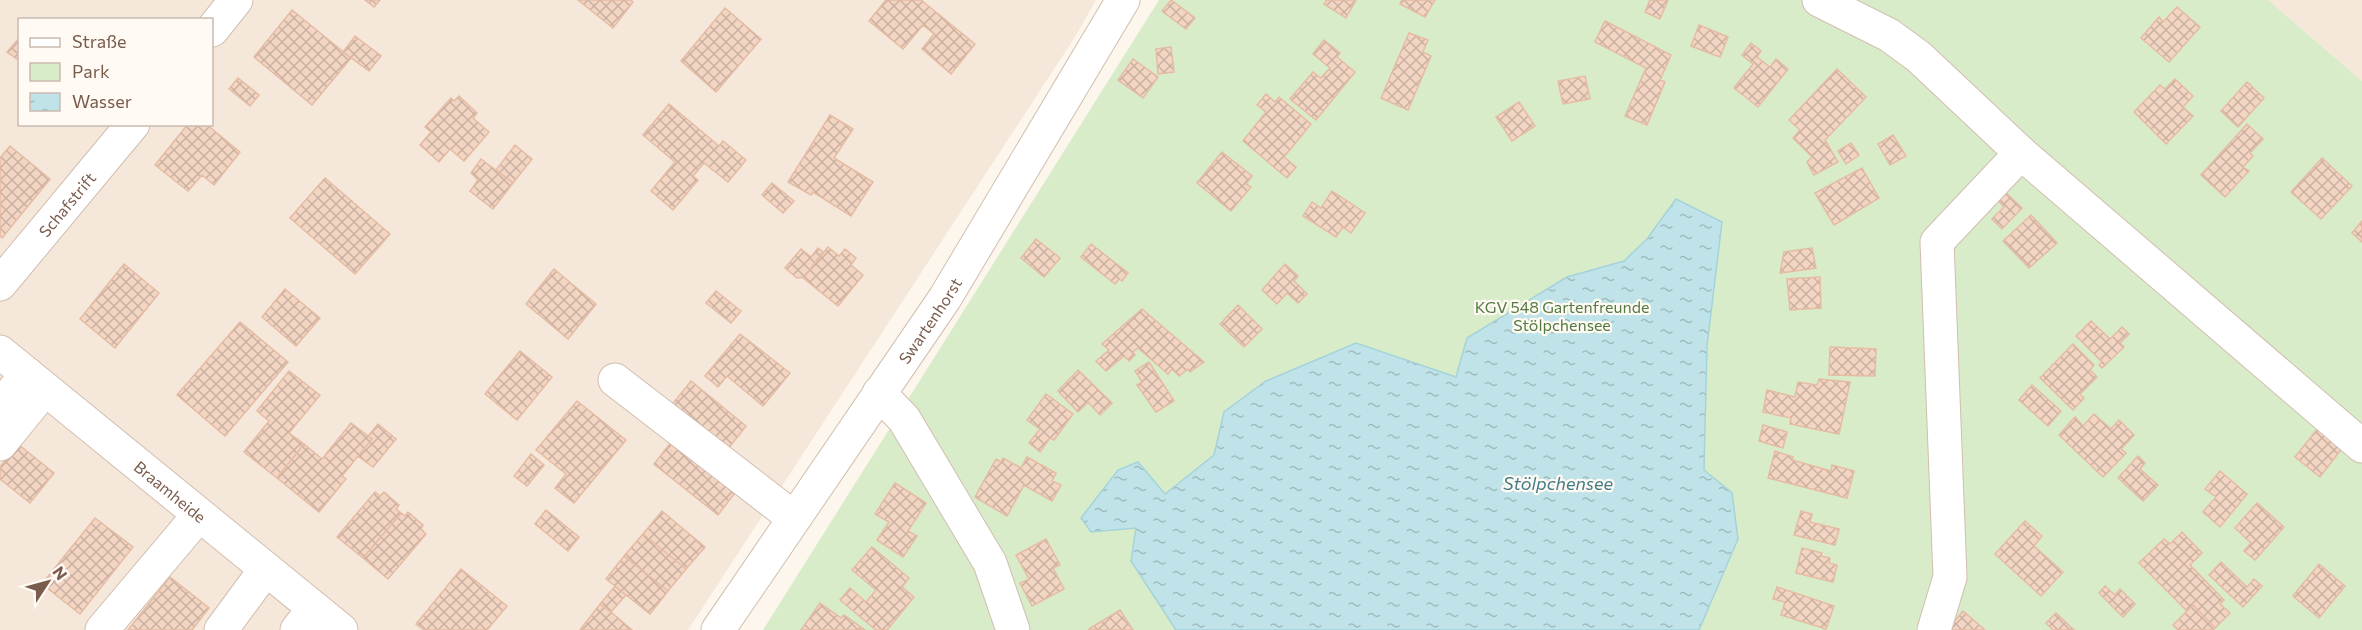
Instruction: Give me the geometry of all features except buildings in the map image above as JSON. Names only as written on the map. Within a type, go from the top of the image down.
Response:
[{"type":"street","points":[[213,29],[237,0]]},
{"type":"street","name":"Swartenhorst","points":[[718,630],[945,298],[1123,0]]},
{"type":"street","points":[[1819,0],[1889,35],[1919,57],[2021,153],[2362,446]]},
{"type":"street","name":"Schafstrift","points":[[0,284],[131,126]]},
{"type":"street","points":[[1934,630],[1950,577],[1937,242],[2021,153]]},
{"type":"street","name":"Braamheide","points":[[0,352],[266,569],[306,619],[341,630]]},
{"type":"street","points":[[615,380],[794,518]]},
{"type":"street","points":[[0,407],[36,382]]},
{"type":"street","points":[[0,444],[36,382]]},
{"type":"street","points":[[879,393],[904,419],[990,563],[1013,630]]},
{"type":"street","points":[[102,630],[199,515]]},
{"type":"street","points":[[221,630],[266,569]]},
{"type":"shaded area","points":[[0,0],[1096,0],[1075,37],[688,630],[0,630]]},
{"type":"shaded area","points":[[2268,0],[2362,0],[2362,81]]},
{"type":"green space","name":"KGV 548 Gartenfreunde Stölpchensee","points":[[1159,0],[2268,0],[2362,81],[2362,630],[763,630]]},
{"type":"water","name":"Stölpchensee","points":[[1676,199],[1722,222],[1707,346],[1704,470],[1732,493],[1738,539],[1699,630],[1176,630],[1131,561],[1136,528],[1091,532],[1081,518],[1118,470],[1138,462],[1165,494],[1214,455],[1224,412],[1266,381],[1356,343],[1456,377],[1467,338],[1567,277],[1624,261],[1647,239]]}]
